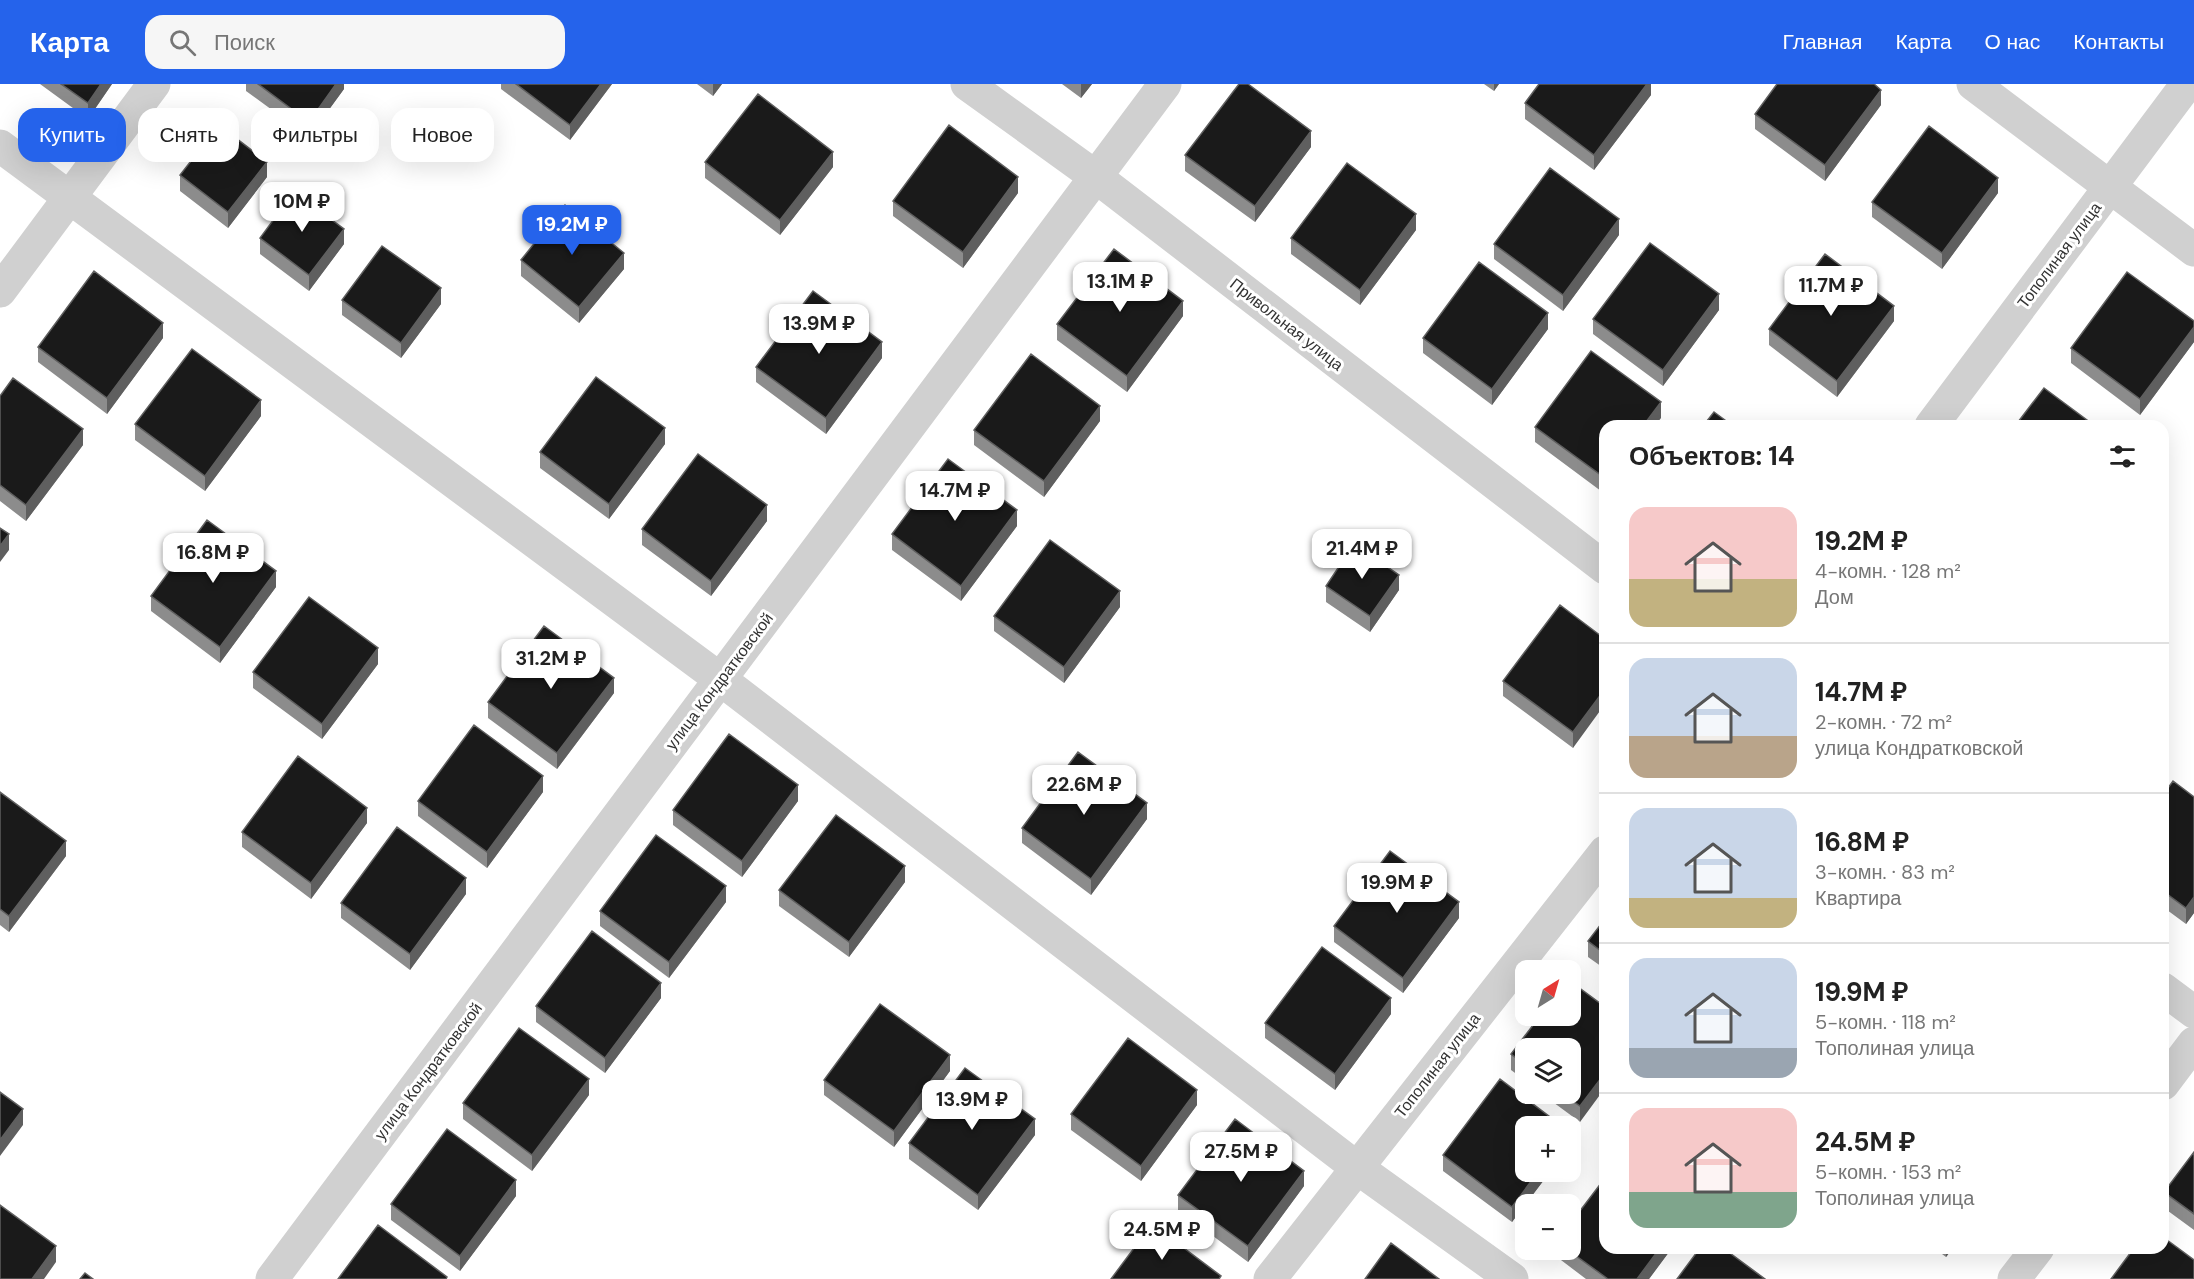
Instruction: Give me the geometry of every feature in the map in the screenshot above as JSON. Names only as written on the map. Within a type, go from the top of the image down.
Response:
[{"type":"street","points":[[0,291],[154,84]]},
{"type":"street","name":"Привольная улица","points":[[966,84],[1096,177],[1599,563]]},
{"type":"street","name":"улица Кондратковской","points":[[273,1279],[1165,84]]},
{"type":"street","points":[[1973,84],[2194,250]]},
{"type":"street","name":"Тополиная улица","points":[[1935,420],[2187,84]]},
{"type":"street","points":[[0,146],[720,680],[1356,1167],[1512,1279]]},
{"type":"street","name":"Тополиная улица","points":[[1270,1279],[1599,860]]},
{"type":"street","points":[[2169,993],[2194,1012]]},
{"type":"street","points":[[2169,1076],[2194,1043]]},
{"type":"street","points":[[2014,1279],[2033,1254]]},
{"type":"building","points":[[61,84],[101,84],[88,103]]},
{"type":"building","points":[[258,84],[336,84],[319,108],[290,108]]},
{"type":"building","points":[[516,84],[601,84],[570,125]]},
{"type":"building","points":[[1239,84],[1248,84],[1311,131],[1255,206],[1185,155]]},
{"type":"building","points":[[1539,84],[1647,84],[1594,155],[1525,103]]},
{"type":"building","points":[[1777,84],[1874,84],[1881,90],[1825,165],[1755,114]]},
{"type":"building","points":[[758,94],[833,152],[780,220],[705,162]]},
{"type":"building","points":[[949,125],[1018,177],[963,252],[893,201]]},
{"type":"building","points":[[1929,126],[1998,178],[1942,253],[1872,202]]},
{"type":"building","points":[[239,140],[251,150],[251,162],[267,162],[228,212],[180,175],[190,162],[239,162]]},
{"type":"building","points":[[1347,163],[1416,214],[1360,290],[1291,238]]},
{"type":"building","points":[[1550,168],[1619,219],[1563,295],[1494,244]]},
{"type":"building","points":[[294,192],[344,229],[309,275],[260,238]]},
{"type":"building","points":[[565,205],[624,253],[579,307],[521,260]]},
{"type":"building","points":[[1650,243],[1719,294],[1663,370],[1593,319]]},
{"type":"building","points":[[382,246],[441,288],[401,343],[342,300]]},
{"type":"building","points":[[1114,249],[1183,301],[1127,376],[1057,324]]},
{"type":"building","points":[[1825,254],[1894,306],[1837,381],[1769,329]]},
{"type":"building","points":[[1479,262],[1548,313],[1492,389],[1423,338]]},
{"type":"building","points":[[94,271],[163,323],[107,398],[38,347]]},
{"type":"building","points":[[2127,272],[2194,321],[2194,327],[2140,399],[2071,348]]},
{"type":"building","points":[[813,291],[882,342],[826,418],[756,367]]},
{"type":"building","points":[[192,349],[261,400],[205,476],[135,424]]},
{"type":"building","points":[[1591,351],[1661,402],[1648,420],[1599,420],[1599,474],[1535,427]]},
{"type":"building","points":[[1031,354],[1100,406],[1044,481],[974,430]]},
{"type":"building","points":[[596,377],[665,428],[609,504],[540,452]]},
{"type":"building","points":[[13,378],[83,429],[26,505],[0,485],[0,396]]},
{"type":"building","points":[[2044,388],[2087,420],[2020,420]]},
{"type":"building","points":[[1714,412],[1725,420],[1708,420]]},
{"type":"building","points":[[698,454],[767,505],[711,581],[642,529]]},
{"type":"building","points":[[948,459],[1017,510],[961,586],[892,534]]},
{"type":"building","points":[[207,520],[276,571],[220,647],[151,596]]},
{"type":"building","points":[[0,528],[9,534],[0,546]]},
{"type":"building","points":[[1050,540],[1120,591],[1064,667],[994,616]]},
{"type":"building","points":[[1354,544],[1399,575],[1370,616],[1326,586]]},
{"type":"building","points":[[309,597],[378,648],[322,724],[253,672]]},
{"type":"building","points":[[1560,605],[1599,634],[1599,697],[1573,732],[1503,681]]},
{"type":"building","points":[[544,626],[614,678],[557,753],[488,702]]},
{"type":"building","points":[[474,725],[543,776],[487,852],[418,801]]},
{"type":"building","points":[[729,734],[798,785],[742,861],[673,810]]},
{"type":"building","points":[[1078,752],[1147,803],[1091,879],[1022,828]]},
{"type":"building","points":[[298,756],[367,808],[311,883],[242,832]]},
{"type":"building","points":[[2173,781],[2194,797],[2194,897],[2186,908],[2169,895],[2169,787]]},
{"type":"building","points":[[0,792],[66,841],[9,916],[0,909]]},
{"type":"building","points":[[836,815],[905,866],[849,942],[779,890]]},
{"type":"building","points":[[397,827],[466,878],[410,954],[341,903]]},
{"type":"building","points":[[656,835],[726,886],[669,962],[600,911]]},
{"type":"building","points":[[1390,851],[1459,902],[1403,978],[1334,926]]},
{"type":"building","points":[[1599,927],[1599,949],[1588,941]]},
{"type":"building","points":[[592,931],[661,983],[605,1058],[536,1006]]},
{"type":"building","points":[[1322,947],[1391,998],[1335,1074],[1265,1023]]},
{"type":"building","points":[[1581,989],[1599,1003],[1599,1081],[1580,1106],[1577,1104],[1581,1104],[1581,1038],[1523,1038],[1532,1026],[1581,1026]]},
{"type":"building","points":[[880,1004],[950,1055],[894,1131],[824,1080]]},
{"type":"building","points":[[519,1028],[589,1079],[532,1155],[463,1103]]},
{"type":"building","points":[[1128,1038],[1197,1090],[1141,1166],[1071,1114]]},
{"type":"building","points":[[965,1068],[1035,1119],[978,1195],[909,1143]]},
{"type":"building","points":[[1500,1079],[1515,1090],[1515,1104],[1533,1104],[1549,1116],[1515,1116],[1515,1182],[1531,1182],[1522,1194],[1515,1194],[1515,1203],[1512,1207],[1443,1155]]},
{"type":"building","points":[[0,1092],[23,1109],[0,1140]]},
{"type":"building","points":[[1235,1119],[1304,1171],[1248,1246],[1178,1195]]},
{"type":"building","points":[[447,1129],[516,1180],[460,1256],[391,1204]]},
{"type":"building","points":[[2194,1152],[2194,1214],[2169,1196],[2169,1185]]},
{"type":"building","points":[[1599,1186],[1599,1254],[1656,1254],[1637,1279],[1608,1279],[1581,1259],[1581,1210]]},
{"type":"building","points":[[0,1205],[56,1246],[32,1279],[0,1279]]},
{"type":"building","points":[[1152,1224],[1221,1276],[1219,1279],[1111,1279]]},
{"type":"building","points":[[378,1225],[447,1277],[446,1279],[338,1279]]},
{"type":"building","points":[[2169,1241],[2194,1260],[2194,1279],[2111,1279],[2130,1254],[2169,1254]]},
{"type":"building","points":[[1391,1243],[1439,1279],[1365,1279]]},
{"type":"building","points":[[1696,1254],[1731,1254],[1765,1279],[1677,1279]]},
{"type":"building","points":[[85,1273],[93,1279],[80,1279]]}]
